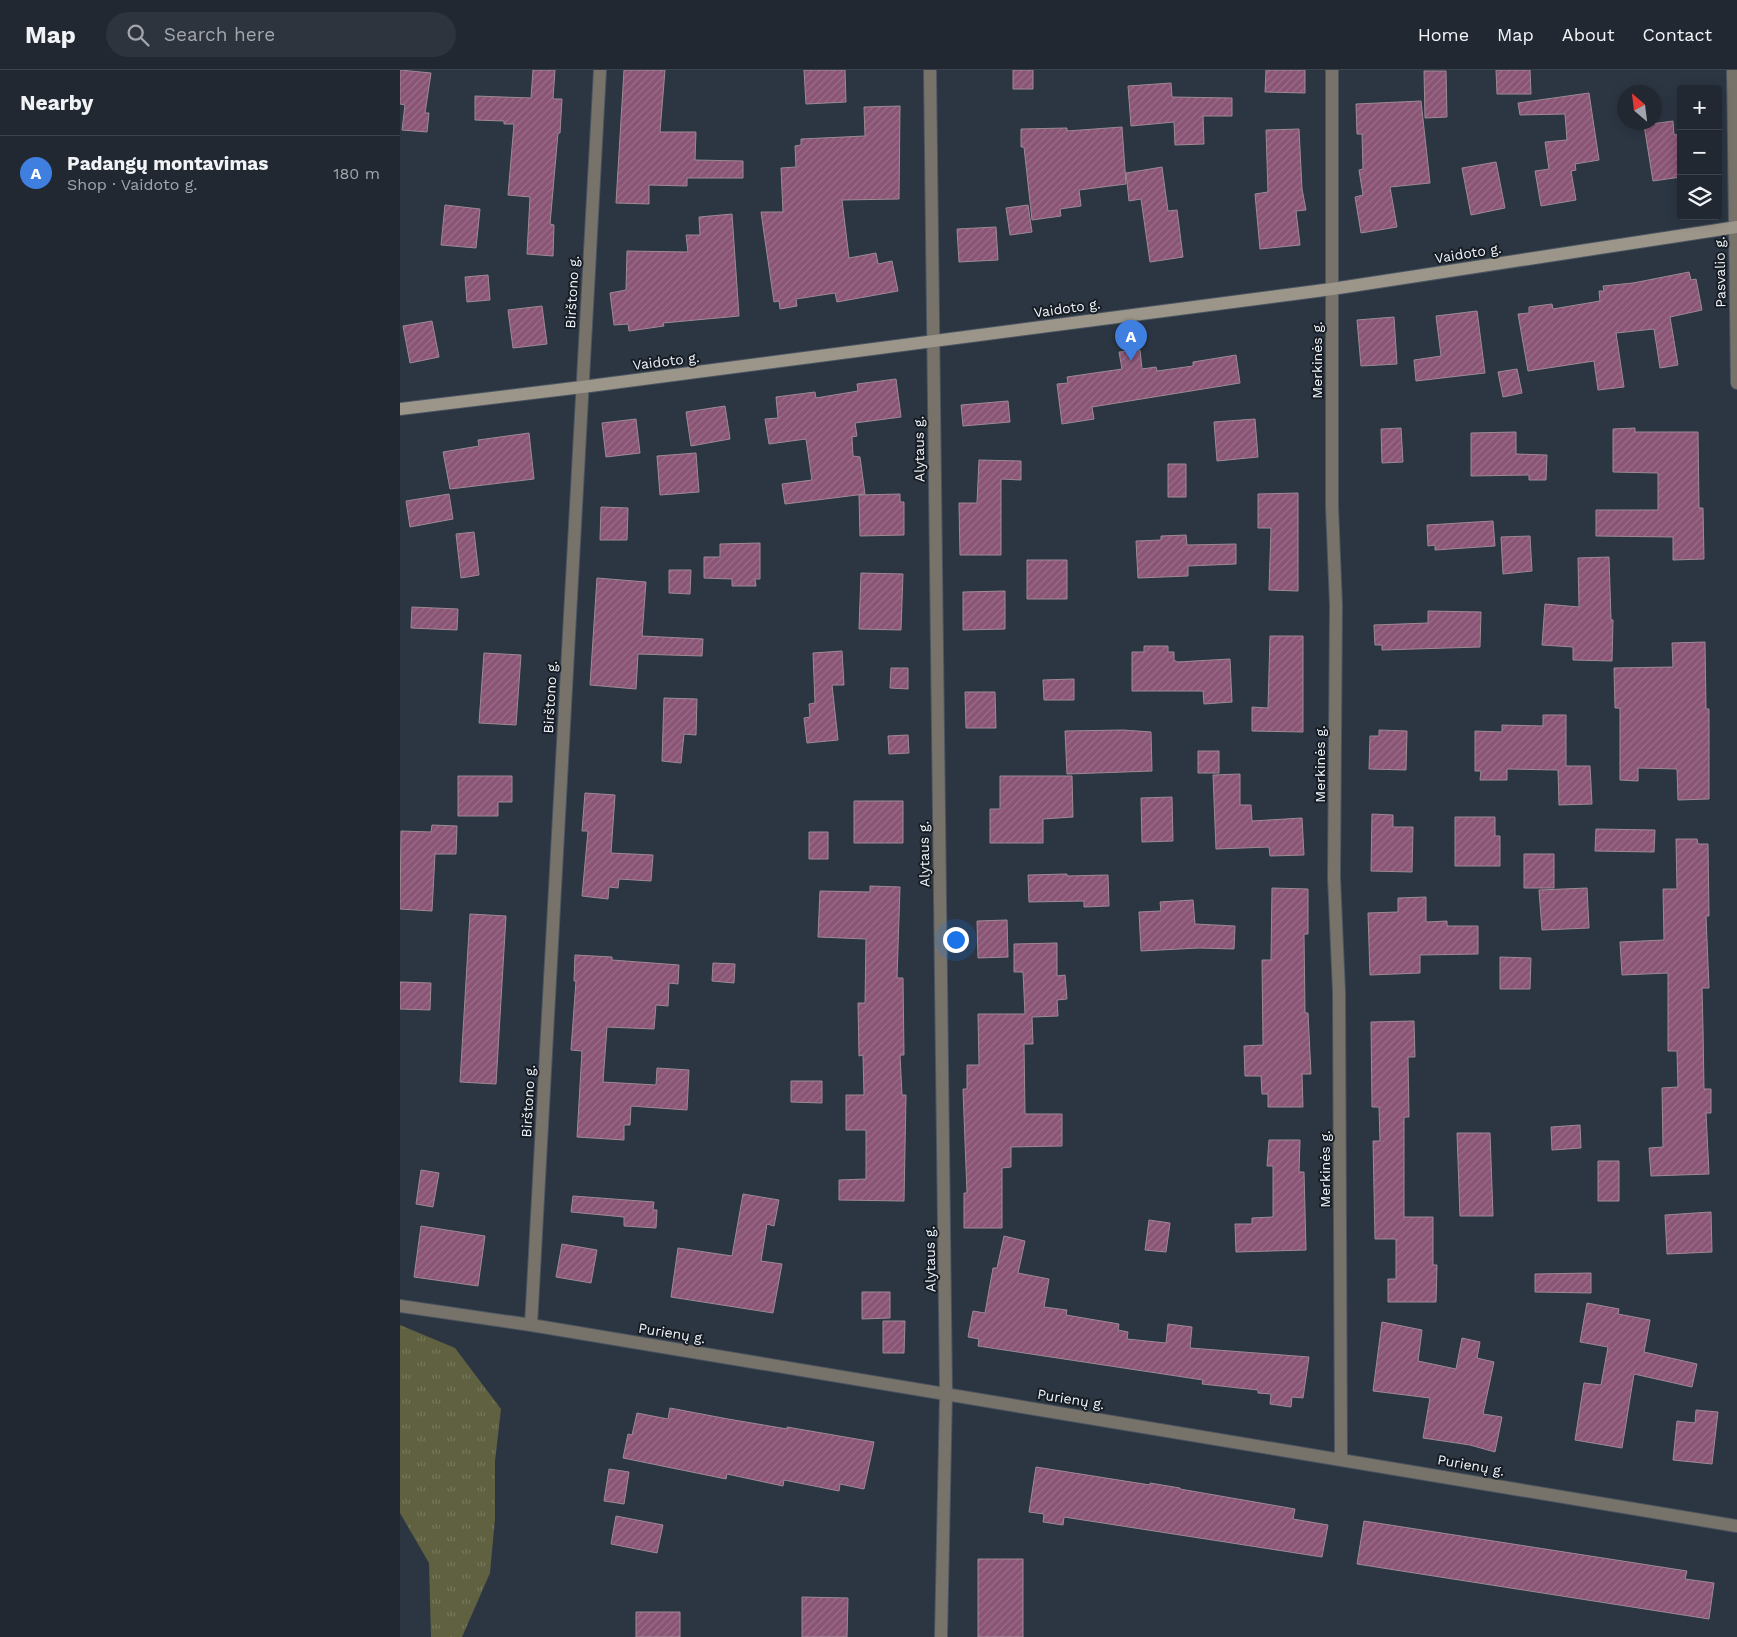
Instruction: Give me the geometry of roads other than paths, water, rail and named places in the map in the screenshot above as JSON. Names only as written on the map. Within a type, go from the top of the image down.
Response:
[{"type":"main road","name":"Vaidoto g.","points":[[400,408],[582,387],[1332,289],[1735,227]]},
{"type":"street","name":"Birštono g.","points":[[531,1325],[600,70]]},
{"type":"street","name":"Alytaus g.","points":[[930,70],[946,1394],[941,1637]]},
{"type":"street","name":"Merkinės g.","points":[[1332,70],[1332,507],[1336,605],[1334,877],[1340,1002],[1341,1459]]},
{"type":"street","name":"Pasvalio g.","points":[[1733,70],[1737,383]]},
{"type":"street","name":"Purienų g.","points":[[400,1306],[531,1325],[1737,1526]]},
{"type":"place","name":"Padangų montavimas","points":[[1131,361]]}]
